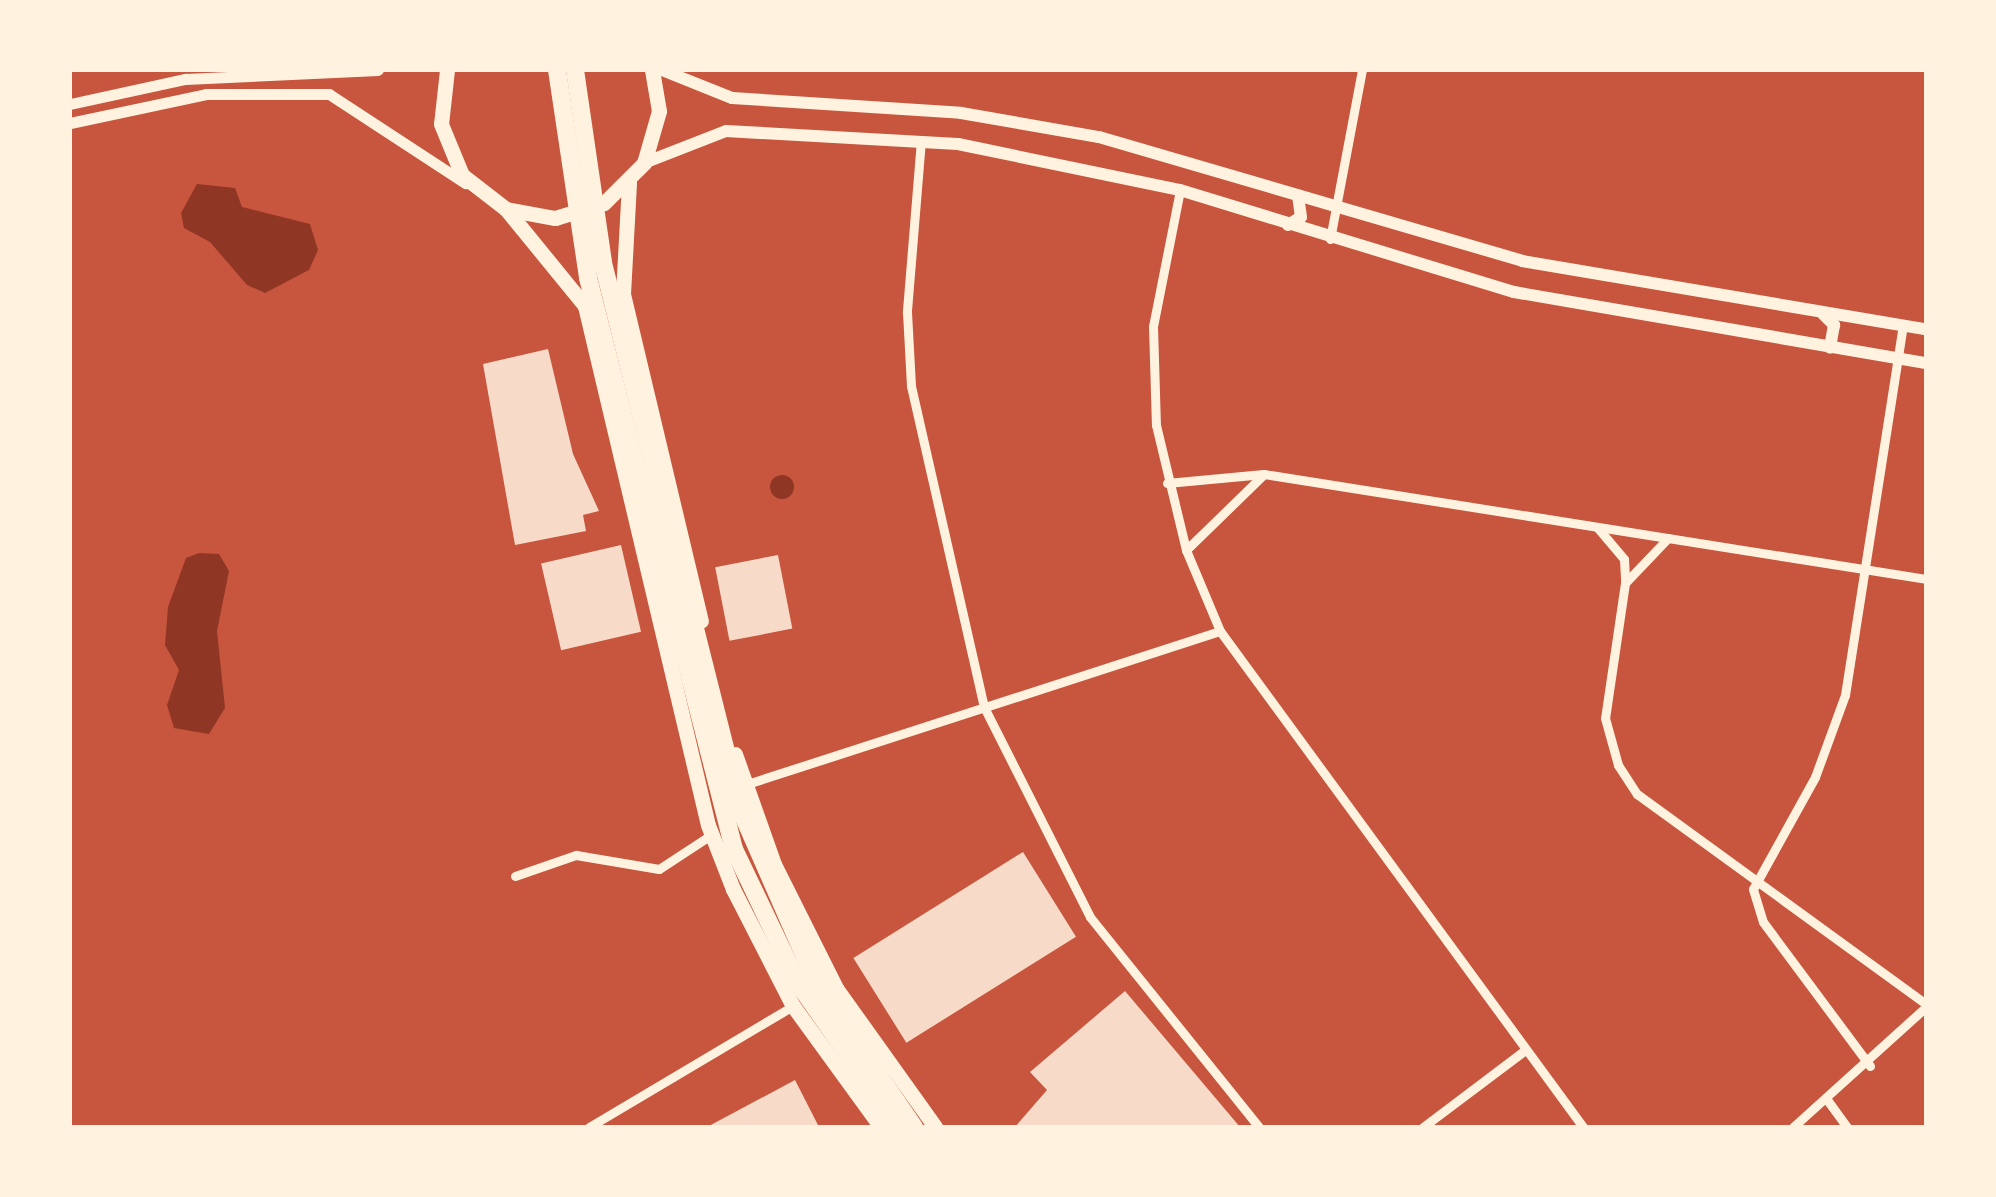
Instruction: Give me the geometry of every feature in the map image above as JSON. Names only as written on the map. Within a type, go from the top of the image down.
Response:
[{"type":"highway","points":[[557,70],[588,278],[711,776],[774,938],[898,1127]]},
{"type":"highway","points":[[576,70],[603,263],[737,798],[782,915],[862,1068],[914,1127]]},
{"type":"main road","points":[[447,70],[448,151],[482,195],[506,209],[585,306],[711,835],[793,1006],[881,1127]]},
{"type":"main road","points":[[506,209],[580,213],[629,184],[644,163],[659,111],[652,70]]},
{"type":"main road","points":[[662,70],[732,98],[1058,129],[1522,261],[1926,329]]},
{"type":"main road","points":[[644,163],[726,131],[921,140],[1180,190],[1330,239],[1514,292],[1926,363]]},
{"type":"main road","points":[[629,184],[623,294],[745,785],[836,988],[935,1127]]},
{"type":"main road","points":[[1288,225],[1301,216],[1298,195]]},
{"type":"main road","points":[[1823,314],[1834,325],[1830,348]]},
{"type":"main road","points":[[624,467],[642,454],[663,461]]},
{"type":"street","points":[[70,104],[186,79],[378,70]]},
{"type":"street","points":[[1330,239],[1339,209],[1362,70]]},
{"type":"street","points":[[70,122],[206,94],[329,94],[376,117],[482,195]]},
{"type":"street","points":[[921,140],[907,312],[911,386],[984,708],[1090,917],[1259,1127]]},
{"type":"street","points":[[1180,190],[1153,326],[1168,484],[1186,550],[1220,631],[1582,1127]]},
{"type":"street","points":[[1870,1066],[1763,922],[1755,876],[1815,778],[1845,695],[1904,326]]},
{"type":"street","points":[[1168,484],[1264,474],[1926,578]]},
{"type":"street","points":[[1186,550],[1264,474]]},
{"type":"street","points":[[1592,524],[1624,559],[1625,583],[1605,718],[1618,765],[1638,794],[1755,876],[1926,1006],[1870,1066],[1793,1127]]},
{"type":"street","points":[[1625,583],[1670,537]]},
{"type":"street","points":[[698,784],[745,785],[1220,631]]},
{"type":"street","points":[[516,876],[576,855],[659,869],[711,835]]},
{"type":"street","points":[[588,1127],[793,1006]]},
{"type":"street","points":[[1423,1127],[1525,1050]]},
{"type":"street","points":[[1828,1101],[1847,1127]]},
{"type":"shaded area","points":[[197,184],[235,188],[242,207],[310,224],[318,250],[309,270],[265,293],[247,285],[210,242],[184,228],[181,213]]},
{"type":"shaded area","points":[[782,475],[794,487],[782,499],[770,487]]},
{"type":"shaded area","points":[[199,553],[219,554],[229,571],[217,631],[225,708],[209,734],[174,728],[167,705],[179,670],[165,645],[168,607],[186,558]]},
{"type":"building","points":[[548,349],[573,454],[599,511],[583,515],[586,531],[515,545],[483,364]]},
{"type":"building","points":[[621,545],[641,632],[561,650],[541,563]]},
{"type":"building","points":[[778,555],[792,629],[729,641],[715,567]]},
{"type":"building","points":[[1023,852],[1076,937],[906,1043],[853,958]]},
{"type":"building","points":[[1125,991],[1240,1127],[1015,1127],[1047,1090],[1030,1072]]},
{"type":"building","points":[[795,1080],[819,1127],[707,1127]]}]
